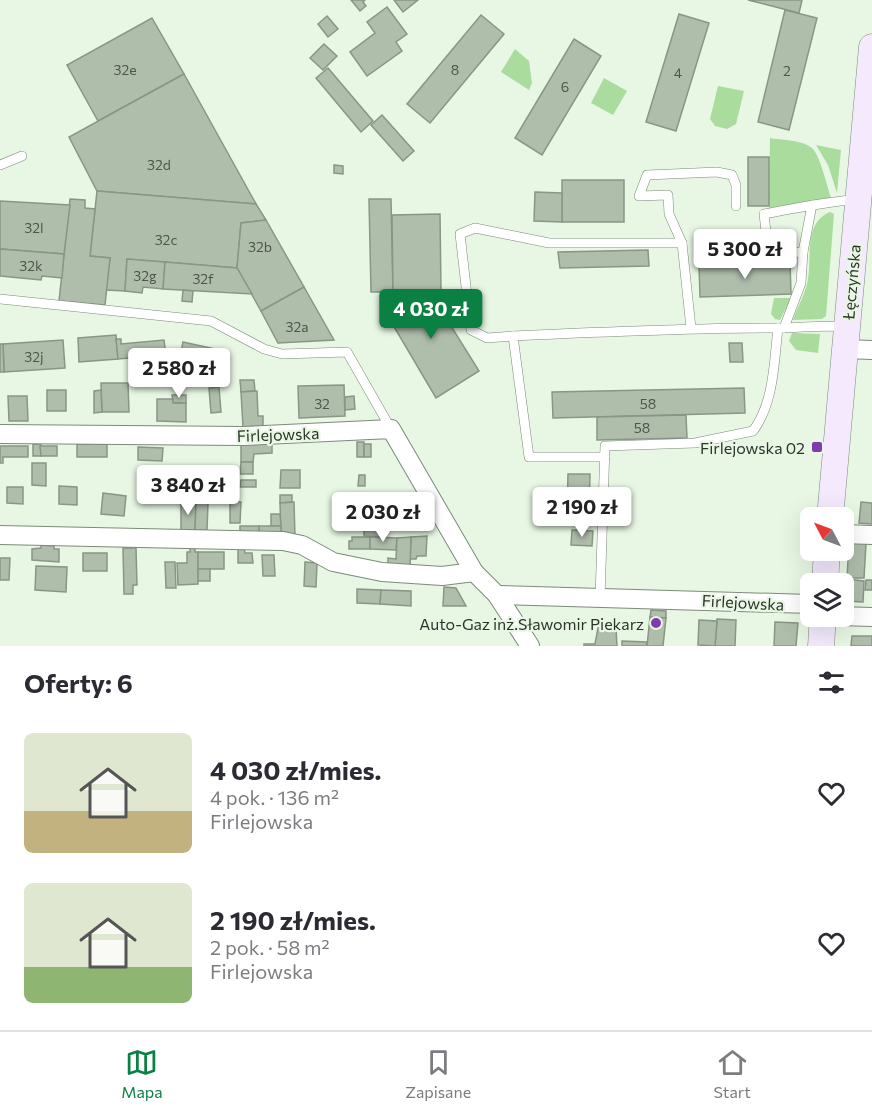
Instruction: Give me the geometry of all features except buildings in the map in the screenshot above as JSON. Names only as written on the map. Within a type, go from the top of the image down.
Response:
[{"type":"street","name":"Łęczyńska","points":[[831,507],[846,338],[863,188],[872,47]]},
{"type":"street","points":[[846,338],[872,350]]},
{"type":"street","points":[[391,429],[474,572],[496,595],[530,646]]},
{"type":"street","name":"Firlejowska","points":[[0,434],[244,436],[391,429]]},
{"type":"street","points":[[854,534],[872,535]]},
{"type":"street","points":[[0,535],[283,541],[302,545],[333,562],[382,572],[442,576],[474,572]]},
{"type":"street","name":"Firlejowska","points":[[496,595],[800,604]]},
{"type":"street","points":[[854,616],[872,617]]},
{"type":"street","points":[[821,646],[822,627]]},
{"type":"lane","points":[[803,252],[783,253],[768,249],[764,214],[839,201],[863,188],[872,141]]},
{"type":"lane","points":[[0,165],[22,156]]},
{"type":"lane","points":[[691,328],[682,243],[669,214],[668,195],[639,196],[647,176],[717,172],[732,175],[736,185],[736,206]]},
{"type":"lane","points":[[600,598],[605,446],[694,443],[753,431],[763,418],[781,328],[801,283],[803,252],[812,205]]},
{"type":"lane","points":[[682,243],[549,243],[475,228],[460,234],[471,330],[487,338],[691,328],[781,328],[822,325],[846,338]]},
{"type":"lane","points":[[0,299],[211,321],[264,349],[282,354],[347,352],[391,429]]},
{"type":"lane","points":[[513,336],[529,457],[605,457]]},
{"type":"green space","points":[[515,49],[529,61],[532,83],[529,90],[501,72]]},
{"type":"green space","points":[[604,78],[627,91],[613,115],[591,103]]},
{"type":"green space","points":[[718,86],[744,91],[736,124],[727,129],[715,126],[710,119]]},
{"type":"green space","points":[[770,138],[797,142],[812,148],[831,198],[769,208]]},
{"type":"green space","points":[[816,145],[841,150],[837,193],[828,165]]},
{"type":"green space","points":[[830,212],[834,214],[826,316],[822,319],[793,320],[807,284],[810,244],[815,225],[821,217]]},
{"type":"green space","points":[[774,298],[791,298],[780,320],[775,319],[771,314]]},
{"type":"green space","points":[[792,333],[820,334],[818,353],[796,350],[789,341]]},
{"type":"place","name":"Firlejowska 02","points":[[817,447]]},
{"type":"place","name":"Auto-Gaz inż.Sławomir Piekarz","points":[[656,623]]}]
